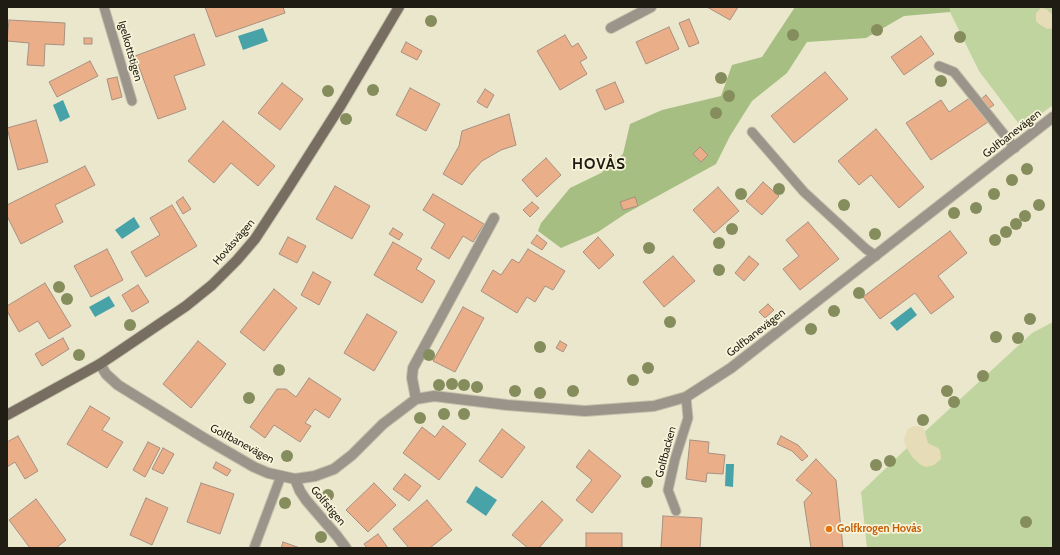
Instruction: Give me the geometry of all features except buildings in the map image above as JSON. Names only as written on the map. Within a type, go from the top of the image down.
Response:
[{"type":"street","name":"Hovåsvägen","points":[[7,415],[100,364],[186,306],[212,285],[237,260],[255,239],[341,105],[400,7]]},
{"type":"street","points":[[611,28],[651,7]]},
{"type":"street","name":"Golfbanevägen","points":[[100,364],[106,374],[124,389],[254,467],[268,473],[295,479],[315,476],[334,470],[352,455],[383,424],[416,398],[434,396],[514,406],[585,411],[654,406],[686,397],[732,368],[1053,117]]},
{"type":"street","points":[[416,398],[412,378],[413,368],[494,218]]},
{"type":"street","name":"Golfstigen","points":[[295,479],[300,492],[338,536],[346,548]]},
{"type":"lane","name":"Igelkottstigen","points":[[104,7],[132,101]]},
{"type":"lane","points":[[939,66],[954,72],[1015,148]]},
{"type":"lane","points":[[752,132],[804,192],[866,249],[876,256]]},
{"type":"lane","name":"Golfbacken","points":[[676,511],[668,490],[675,459],[688,418],[686,397]]},
{"type":"lane","points":[[254,548],[281,476]]},
{"type":"green space","points":[[795,7],[950,7],[950,12],[904,16],[866,38],[807,42],[787,73],[752,101],[730,136],[716,164],[625,214],[598,232],[561,248],[538,231],[541,223],[570,188],[601,173],[623,154],[630,124],[662,110],[721,96],[732,65],[762,57]]},
{"type":"green space","points":[[950,7],[1053,7],[1053,105],[1022,128],[979,71],[950,12]]},
{"type":"green space","points":[[1053,322],[1053,548],[867,548],[861,492],[1032,333]]},
{"type":"sand","points":[[1041,8],[1046,9],[1053,15],[1053,28],[1047,29],[1036,21],[1036,13]]},
{"type":"sand","points":[[914,426],[924,428],[928,443],[940,450],[941,459],[934,465],[926,467],[921,465],[913,458],[906,447],[904,440],[905,436],[908,429]]},
{"type":"water","points":[[263,28],[268,41],[243,50],[238,36]]},
{"type":"water","points":[[63,100],[70,117],[60,122],[53,105]]},
{"type":"water","points":[[134,217],[140,227],[122,239],[115,230]]},
{"type":"water","points":[[109,296],[115,306],[95,317],[89,307]]},
{"type":"water","points":[[911,307],[917,315],[897,331],[890,323]]},
{"type":"water","points":[[726,464],[734,464],[733,487],[725,486]]},
{"type":"water","points":[[476,486],[497,500],[486,516],[466,502]]},
{"type":"place","name":"Golfkrogen Hovås","points":[[829,529]]},
{"type":"district","name":"HOVÅS","points":[[599,165]]}]
